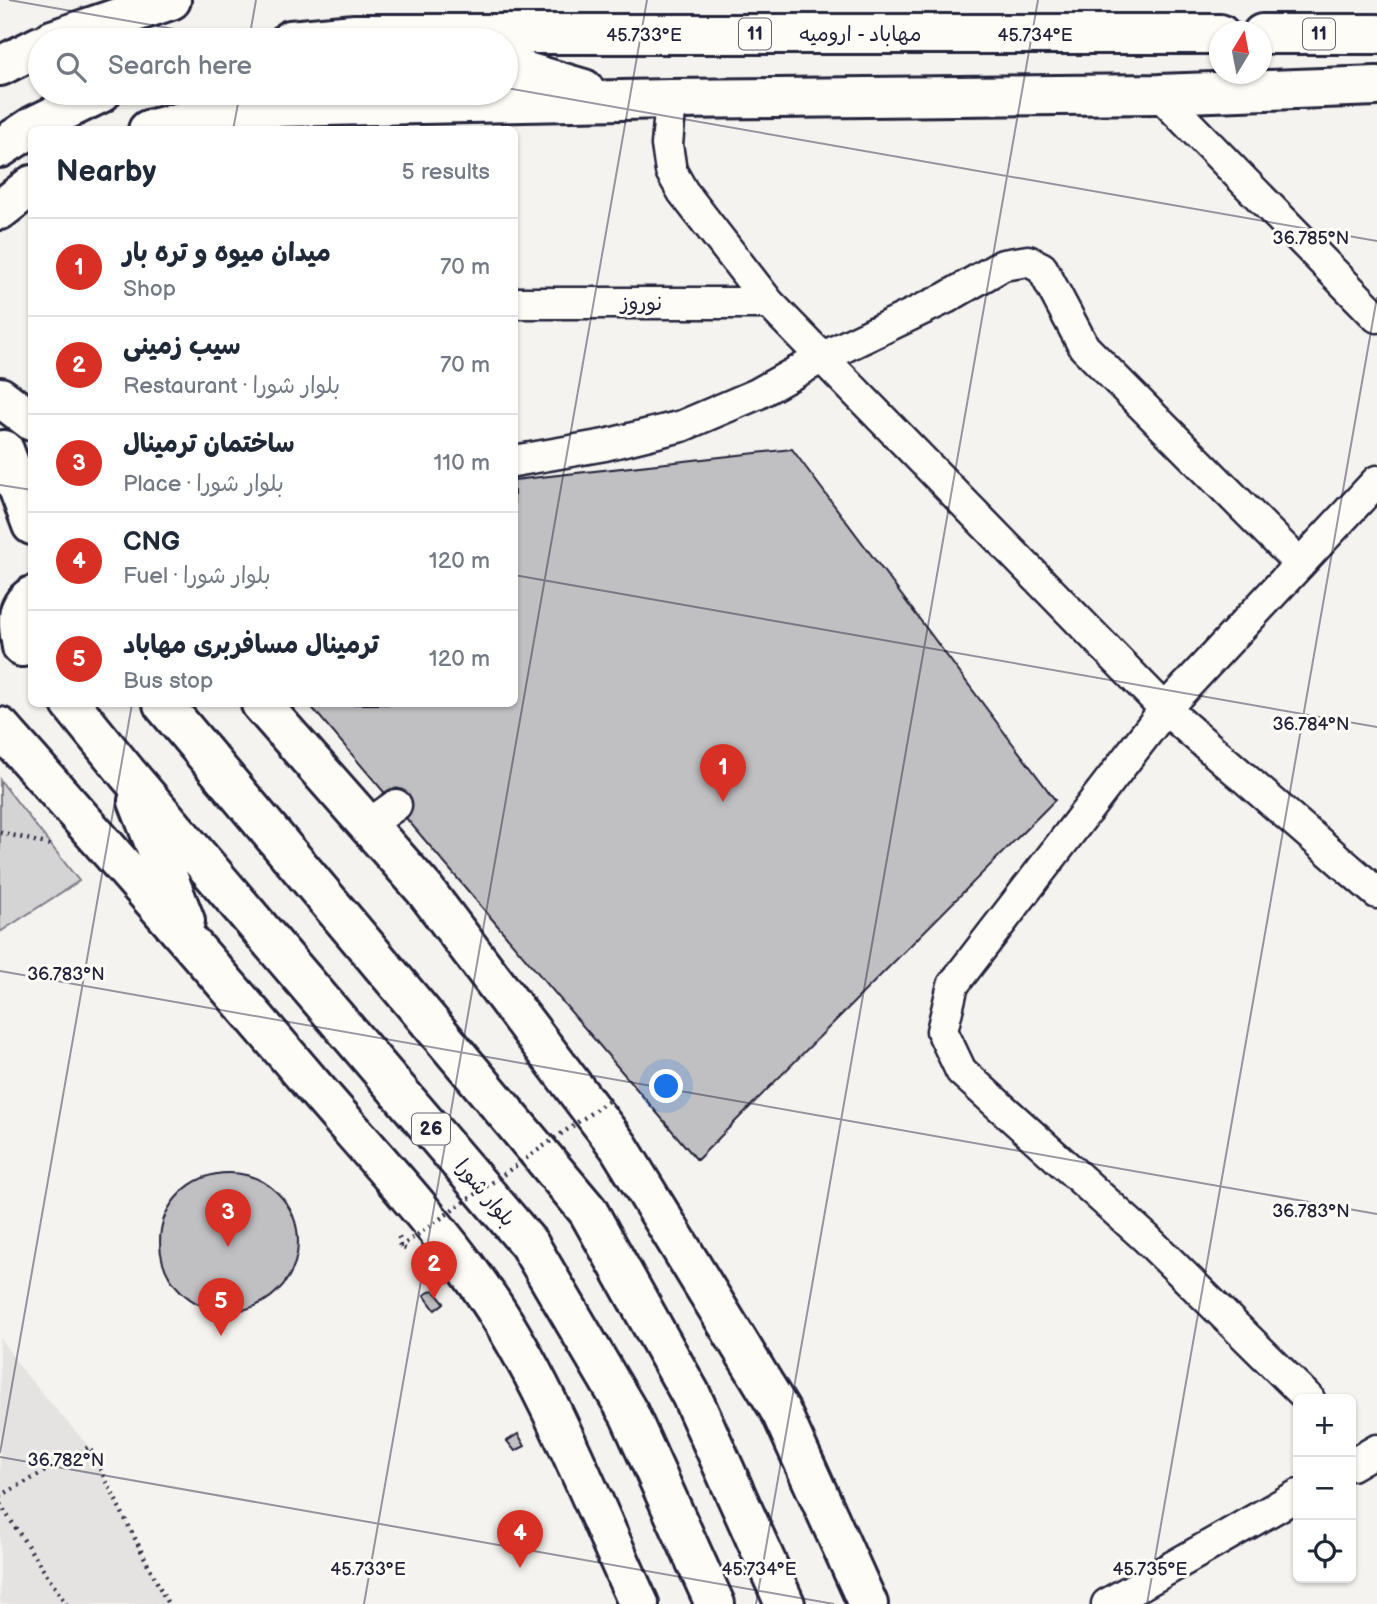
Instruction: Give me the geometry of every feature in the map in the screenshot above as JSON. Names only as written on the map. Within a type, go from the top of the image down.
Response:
[{"type":"main road","points":[[88,28],[171,0]]},
{"type":"main road","name":"مهاباد - ارومیه","points":[[518,37],[1209,34]]},
{"type":"main road","name":"11","points":[[1272,34],[1377,34]]},
{"type":"main road","points":[[0,66],[28,52]]},
{"type":"main road","points":[[518,70],[621,100]]},
{"type":"main road","points":[[518,102],[1159,94],[1377,86]]},
{"type":"main road","points":[[33,126],[76,105]]},
{"type":"main road","points":[[165,126],[206,116],[278,107],[376,105]]},
{"type":"main road","points":[[0,148],[28,130]]},
{"type":"main road","points":[[0,210],[28,188]]},
{"type":"main road","points":[[0,397],[28,418]]},
{"type":"main road","points":[[1,444],[28,515]]},
{"type":"main road","points":[[18,644],[17,619],[24,601],[28,598]]},
{"type":"main road","name":"بلوار شورا","points":[[73,707],[529,1244],[629,1414],[715,1604]]},
{"type":"main road","points":[[166,707],[588,1210],[691,1395],[785,1604]]},
{"type":"main road","points":[[264,707],[382,815],[425,890],[619,1147],[781,1412],[868,1604]]},
{"type":"main road","points":[[0,727],[195,946],[389,1174],[479,1286],[504,1325],[551,1414],[639,1604]]},
{"type":"main road","points":[[127,773],[195,946]]},
{"type":"street","points":[[1159,94],[1377,317]]},
{"type":"street","points":[[671,99],[667,145],[671,171],[683,192],[769,303],[1165,709],[1377,893]]},
{"type":"street","points":[[518,460],[605,445],[682,426],[757,394],[823,357],[946,298],[1003,265],[1028,261],[1042,268],[1084,347],[1300,564]]},
{"type":"street","name":"نوروز","points":[[518,303],[769,303]]},
{"type":"street","points":[[1303,1394],[1146,1238],[961,1071],[942,1031],[953,985],[1165,709],[1377,481]]},
{"type":"street","points":[[1107,1604],[1293,1498]]},
{"type":"path","points":[[0,832],[50,845]]},
{"type":"path","points":[[400,1247],[608,1101]]},
{"type":"path","points":[[0,1496],[89,1447],[168,1604]]},
{"type":"path","points":[[0,1504],[66,1604]]},
{"type":"shaded area","points":[[0,780],[79,881],[0,932]]},
{"type":"shaded area","points":[[0,1338],[22,1370],[89,1447],[168,1604],[0,1604]]},
{"type":"building","points":[[792,449],[1055,800],[697,1160],[312,707],[518,707],[518,480]]},
{"type":"building","points":[[229,1173],[255,1178],[278,1193],[293,1216],[298,1242],[293,1268],[278,1291],[255,1306],[229,1311],[203,1306],[180,1291],[165,1268],[160,1242],[165,1216],[180,1193],[203,1178]]},
{"type":"building","points":[[433,1290],[444,1303],[435,1310],[424,1295]]},
{"type":"building","points":[[518,1434],[525,1446],[515,1451],[507,1441]]},
{"type":"place","name":"میدان میوه و تره بار","points":[[723,802]]},
{"type":"place","name":"ساختمان ترمینال","points":[[228,1247]]},
{"type":"place","name":"سیب زمینی","points":[[434,1299]]},
{"type":"place","name":"ترمینال مسافربری مهاباد","points":[[221,1336]]},
{"type":"place","name":"CNG","points":[[520,1568]]}]
